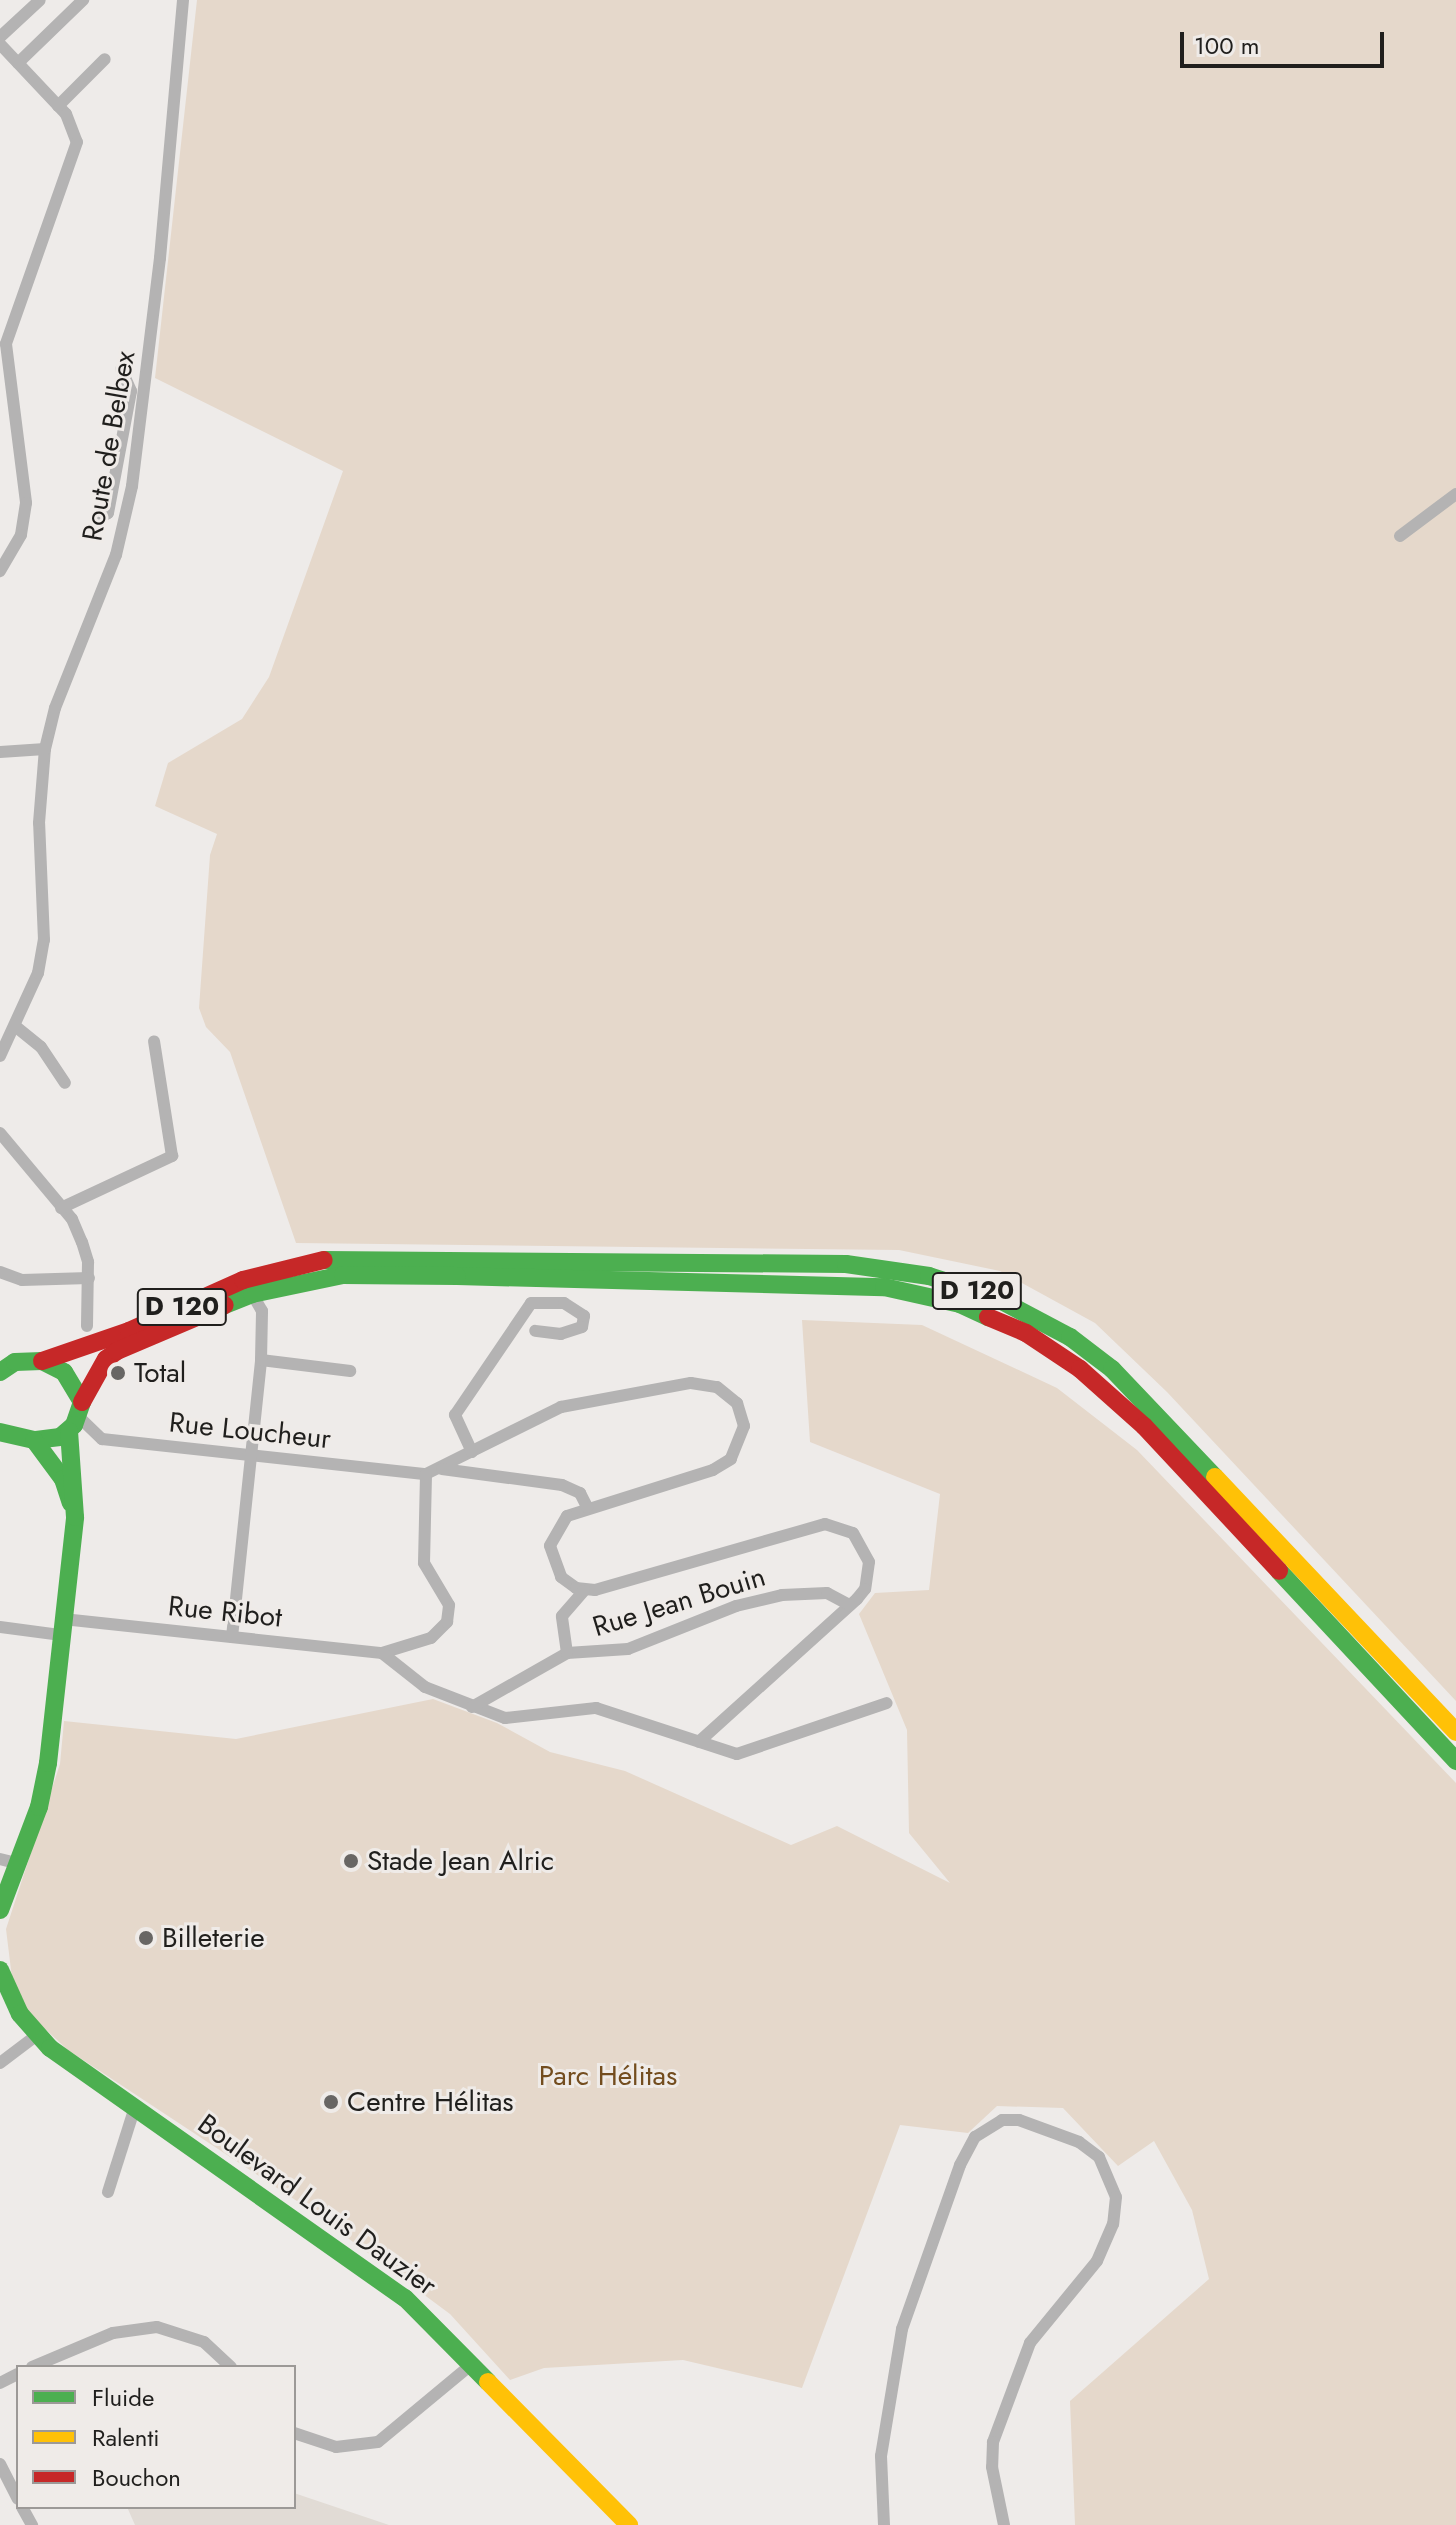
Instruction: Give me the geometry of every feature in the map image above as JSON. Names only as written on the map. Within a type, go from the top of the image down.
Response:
[{"type":"main road","name":"D 120","points":[[42,1361],[129,1331],[243,1280],[324,1260],[846,1264],[929,1276],[996,1298],[1070,1337],[1112,1369],[1456,1732]]},
{"type":"main road","name":"D 120","points":[[77,1417],[106,1359],[117,1351],[252,1294],[343,1275],[884,1287],[960,1304],[1026,1333],[1080,1369],[1144,1426],[1456,1761]]},
{"type":"main road","points":[[0,1910],[8,1861],[45,1786],[75,1517],[77,1417],[64,1372],[42,1361],[5,1364]]},
{"type":"main road","points":[[0,1432],[34,1440],[51,1440],[77,1417]]},
{"type":"main road","points":[[34,1440],[63,1479],[75,1517]]},
{"type":"main road","name":"Boulevard Louis Dauzier","points":[[0,1970],[9,1997],[37,2035],[380,2278],[472,2364],[629,2525]]},
{"type":"street","points":[[0,37],[40,0]]},
{"type":"street","points":[[18,63],[83,0]]},
{"type":"street","name":"Route de Belbex","points":[[0,1056],[38,973],[44,940],[39,823],[45,749],[55,708],[116,555],[132,486],[177,96],[183,0]]},
{"type":"street","points":[[0,571],[14,553],[25,519],[7,363],[16,311],[74,158],[73,126],[18,63],[3,52]]},
{"type":"street","points":[[58,106],[105,59]]},
{"type":"street","points":[[0,307],[16,311]]},
{"type":"street","points":[[101,517],[108,513],[131,391],[121,369]]},
{"type":"street","points":[[114,483],[132,486]]},
{"type":"street","points":[[1400,536],[1456,494]]},
{"type":"street","points":[[0,752],[45,749]]},
{"type":"street","points":[[15,1026],[41,1047],[65,1083]]},
{"type":"street","points":[[61,1208],[172,1156],[154,1041]]},
{"type":"street","points":[[0,1133],[61,1208],[82,1242],[89,1278],[87,1326]]},
{"type":"street","points":[[0,1272],[22,1280],[89,1278]]},
{"type":"street","points":[[232,1637],[261,1360],[262,1311],[252,1294]]},
{"type":"street","points":[[472,1452],[455,1415],[531,1303],[564,1303],[584,1316],[582,1327],[561,1334],[535,1331]]},
{"type":"street","points":[[261,1360],[350,1371]]},
{"type":"street","points":[[382,1653],[431,1638],[449,1614],[446,1595],[424,1563],[426,1474],[579,1402],[691,1383],[717,1387],[737,1403],[743,1438],[723,1466],[587,1507],[558,1524],[550,1546],[561,1577],[584,1591]]},
{"type":"street","name":"Rue Loucheur","points":[[77,1417],[102,1439],[426,1474]]},
{"type":"street","points":[[442,1469],[562,1485],[580,1493],[587,1507]]},
{"type":"street","points":[[472,1707],[567,1653],[562,1616],[584,1591],[825,1524],[853,1533],[866,1548],[868,1579],[850,1605],[699,1742]]},
{"type":"street","name":"Rue Jean Bouin","points":[[567,1653],[628,1649],[736,1606],[782,1595],[827,1593],[850,1605]]},
{"type":"street","name":"Rue Ribot","points":[[0,1627],[62,1627],[232,1637],[382,1653]]},
{"type":"street","points":[[382,1653],[425,1687],[472,1707],[519,1719],[577,1707],[596,1708],[699,1742],[750,1753],[887,1703]]},
{"type":"street","points":[[0,2063],[37,2035]]},
{"type":"street","points":[[108,2192],[135,2107]]},
{"type":"street","points":[[884,2525],[881,2456],[902,2329],[960,2165],[975,2137],[1002,2120],[1019,2120],[1079,2142],[1099,2157],[1116,2197],[1113,2224],[1097,2261],[1030,2343],[993,2442],[992,2467],[1004,2525]]},
{"type":"street","points":[[37,2365],[113,2333],[157,2327],[204,2342],[229,2365]]},
{"type":"street","points":[[296,2434],[336,2447],[378,2442],[472,2364]]},
{"type":"street","points":[[0,2464],[16,2495]]},
{"type":"shaded area","points":[[296,2494],[389,2525],[135,2525],[128,2509],[296,2509]]},
{"type":"green space","points":[[197,0],[1456,0],[1456,1701],[1167,1392],[1095,1323],[1000,1271],[899,1250],[296,1243],[230,1052],[206,1027],[199,1008],[210,855],[217,834],[155,806],[168,763],[242,719],[269,677],[343,471],[155,378]]},
{"type":"green space","name":"Parc Hélitas","points":[[802,1320],[922,1325],[1057,1388],[1137,1450],[1456,1783],[1456,2525],[1075,2525],[1070,2401],[1209,2279],[1192,2210],[1154,2141],[1118,2166],[1063,2108],[997,2106],[968,2133],[900,2125],[802,2388],[683,2360],[544,2368],[510,2380],[450,2314],[306,2207],[68,2050],[30,2015],[12,1978],[6,1929],[60,1764],[64,1721],[236,1739],[433,1699],[497,1723],[550,1752],[625,1771],[791,1845],[837,1826],[950,1883],[909,1833],[907,1730],[859,1614],[875,1593],[929,1590],[940,1494],[810,1442]]},
{"type":"traffic: fast","points":[[324,1260],[846,1264],[929,1276],[996,1298],[1070,1337],[1112,1369],[1215,1477]]},
{"type":"traffic: fast","points":[[225,1305],[252,1294],[343,1275],[457,1276]]},
{"type":"traffic: fast","points":[[457,1276],[884,1287],[960,1304],[988,1317]]},
{"type":"traffic: fast","points":[[0,1372],[15,1362],[42,1361],[64,1372],[82,1402],[74,1425],[60,1437],[34,1440],[0,1432]]},
{"type":"traffic: fast","points":[[0,1910],[39,1807],[48,1763],[75,1517],[69,1431]]},
{"type":"traffic: fast","points":[[34,1440],[63,1479],[71,1503]]},
{"type":"traffic: fast","points":[[1279,1571],[1456,1761]]},
{"type":"traffic: fast","points":[[0,1970],[20,2014],[50,2048],[405,2298],[488,2382]]},
{"type":"traffic: slow","points":[[1215,1477],[1456,1732]]},
{"type":"traffic: slow","points":[[488,2382],[629,2525]]},
{"type":"traffic: jam","points":[[42,1361],[129,1331],[243,1280],[324,1260]]},
{"type":"traffic: jam","points":[[82,1402],[106,1359],[117,1351],[225,1305]]},
{"type":"traffic: jam","points":[[988,1317],[1026,1333],[1080,1369],[1144,1426],[1279,1571]]},
{"type":"place","name":"Total","points":[[118,1373]]},
{"type":"place","name":"Stade Jean Alric","points":[[351,1861]]},
{"type":"place","name":"Billeterie","points":[[146,1938]]},
{"type":"place","name":"Centre Hélitas","points":[[331,2102]]}]
